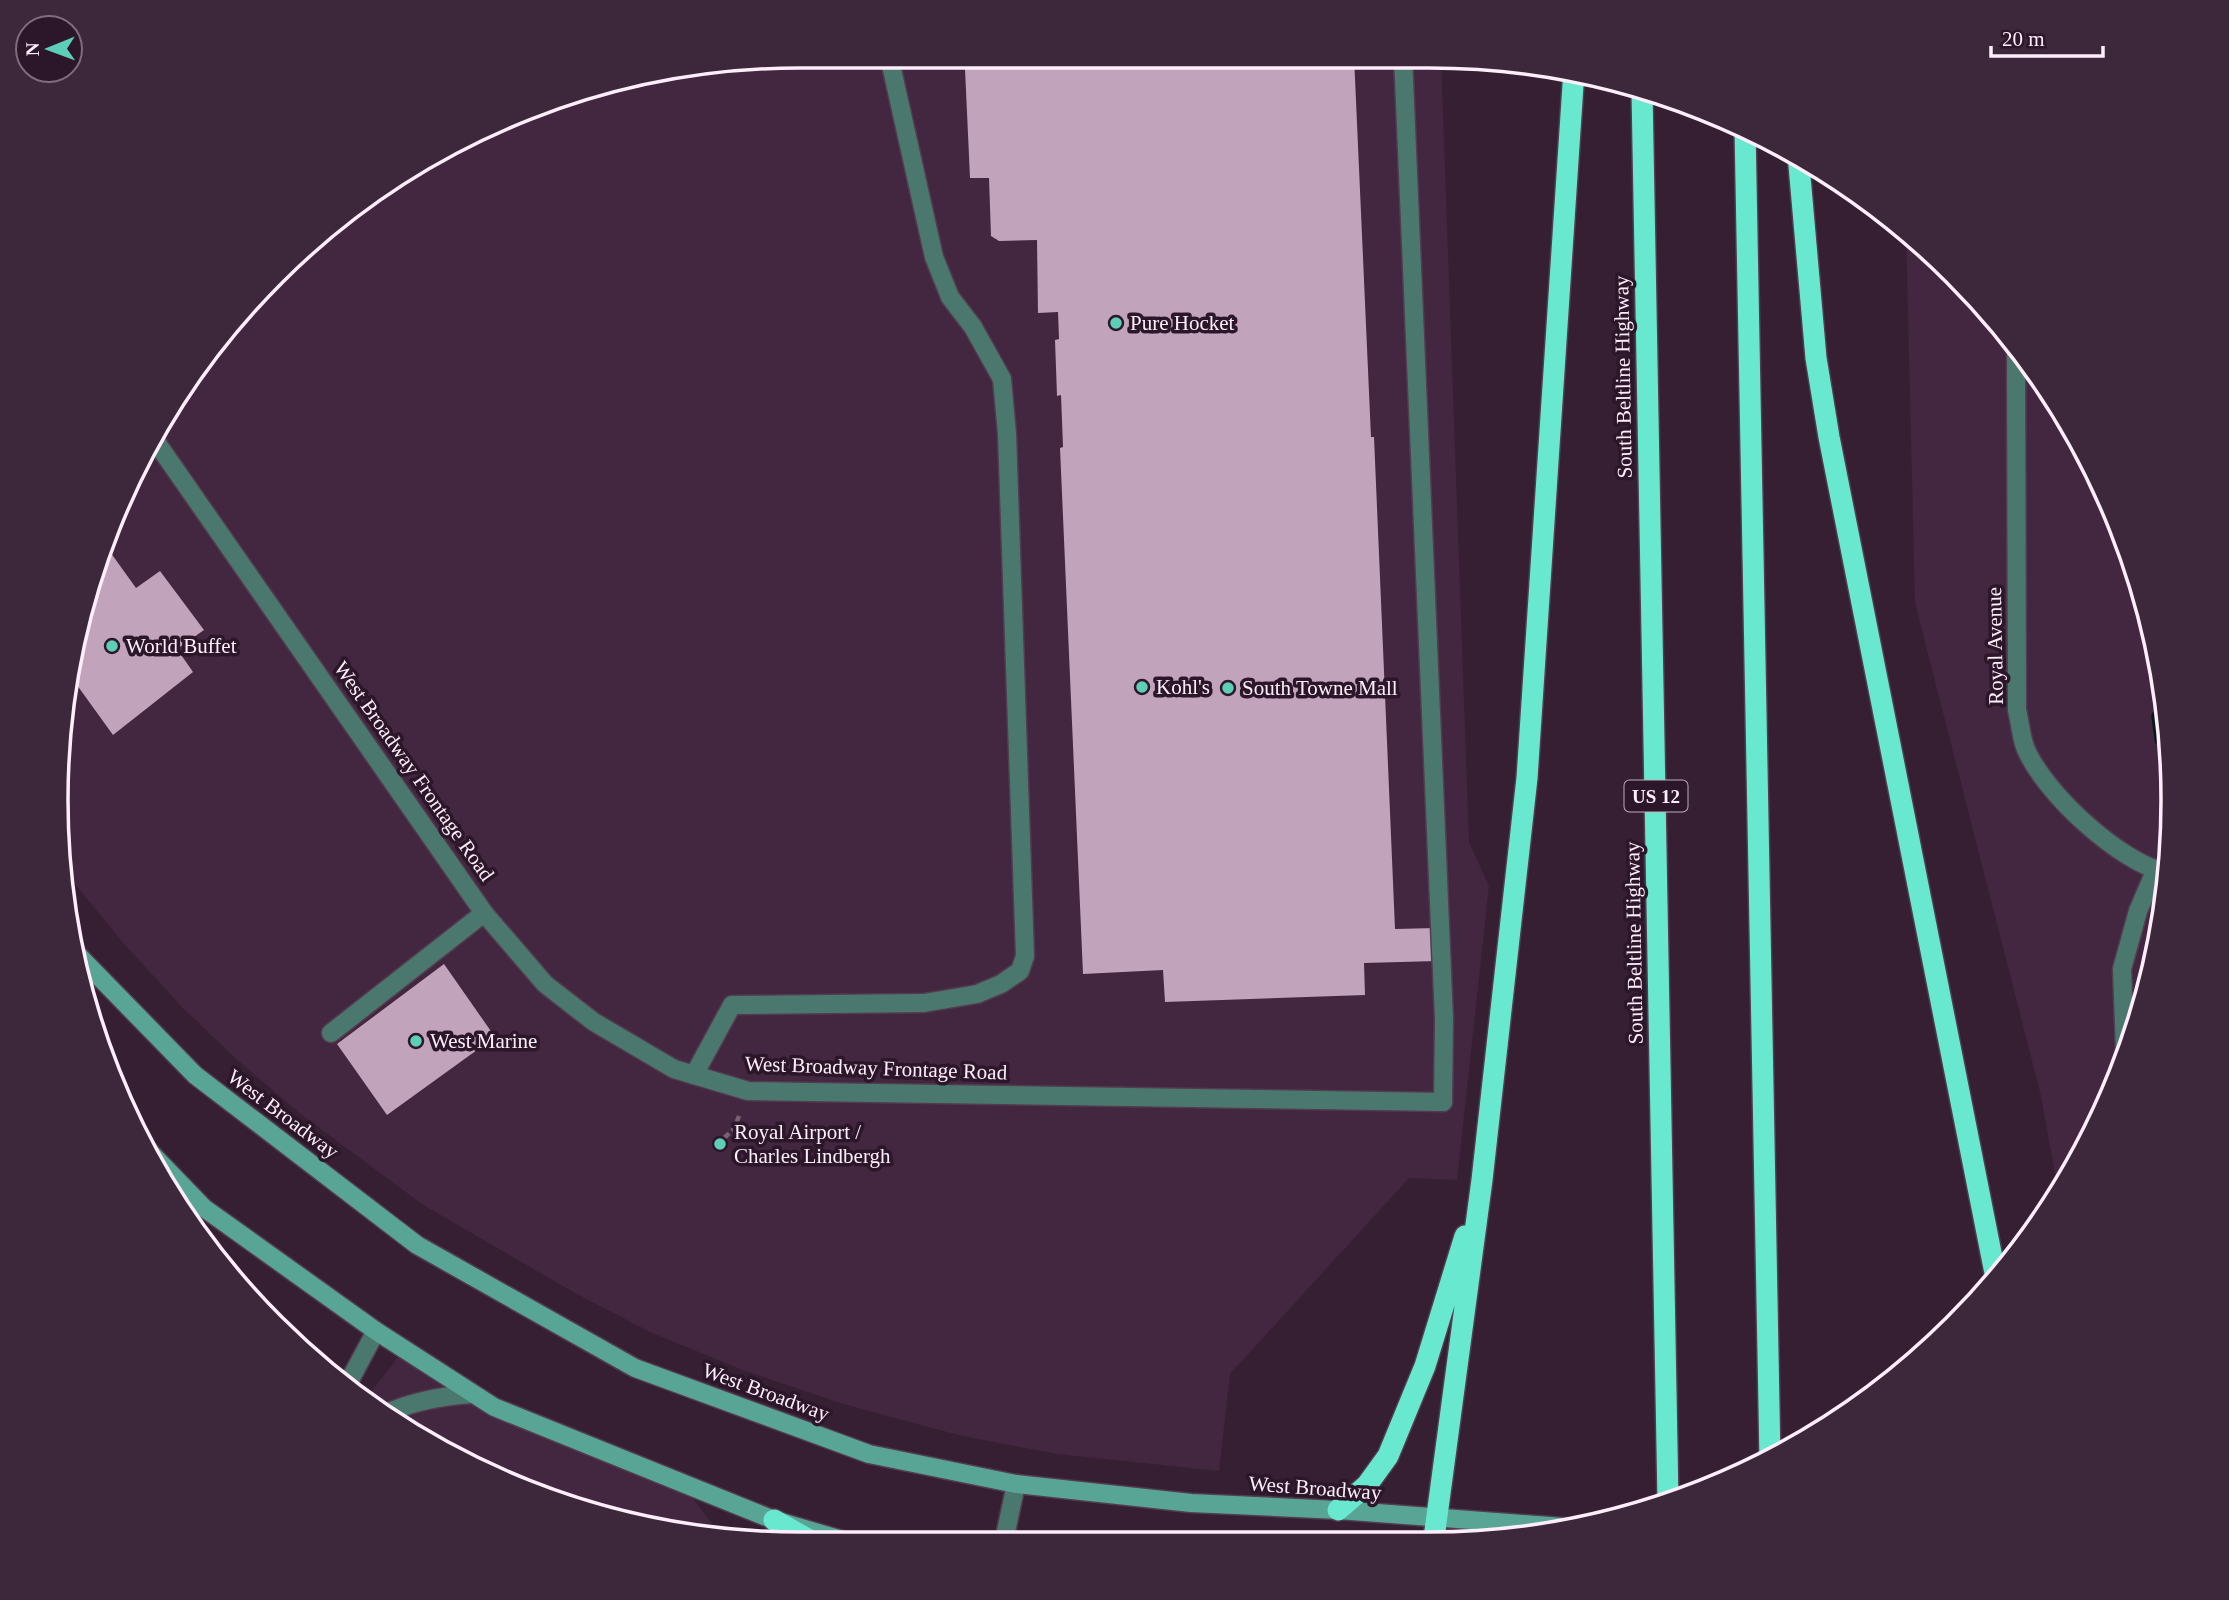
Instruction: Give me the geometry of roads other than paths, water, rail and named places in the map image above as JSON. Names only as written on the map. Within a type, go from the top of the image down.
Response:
[{"type":"highway","points":[[1435,1529],[1482,1180],[1527,778],[1573,82]]},
{"type":"highway","name":"South Beltline Highway","points":[[1642,100],[1668,1492]]},
{"type":"highway","points":[[1745,140],[1769,1448]]},
{"type":"highway","points":[[1799,169],[1816,358],[1829,437],[1993,1265]]},
{"type":"highway","points":[[1338,1510],[1367,1485],[1388,1456],[1425,1366],[1482,1180]]},
{"type":"highway","points":[[774,1520],[795,1532]]},
{"type":"street","points":[[694,1075],[732,1005],[924,1003],[977,994],[1001,984],[1020,971],[1025,956],[1009,472],[1002,379],[973,327],[950,297],[934,257],[893,68]]},
{"type":"street","name":"West Broadway Frontage Road","points":[[159,447],[484,913],[545,984],[601,1026],[674,1069],[748,1091],[1443,1102],[1443,1006],[1404,68]]},
{"type":"street","name":"Royal Avenue","points":[[2016,364],[2017,710],[2025,747],[2045,781],[2085,822],[2121,853],[2157,869]]},
{"type":"street","points":[[2124,1028],[2122,969],[2138,911],[2155,882]]},
{"type":"street","points":[[331,1033],[484,913]]},
{"type":"street","name":"West Broadway","points":[[87,963],[195,1075],[417,1245],[635,1368],[869,1454],[1016,1484],[1191,1503],[1338,1510],[1435,1529],[1522,1525]]},
{"type":"street","points":[[171,1174],[204,1208],[376,1331],[494,1407],[774,1520],[815,1532]]},
{"type":"street","points":[[351,1378],[376,1331]]},
{"type":"street","points":[[396,1410],[420,1402],[472,1394]]},
{"type":"street","points":[[1006,1532],[1016,1484]]},
{"type":"place","name":"Pure Hocket","points":[[1116,323]]},
{"type":"place","name":"World Buffet","points":[[112,646]]},
{"type":"place","name":"Kohl's","points":[[1142,687]]},
{"type":"place","name":"South Towne Mall","points":[[1228,688]]},
{"type":"place","name":"West Marine","points":[[416,1041]]},
{"type":"place","name":"Royal Airport / Charles Lindbergh","points":[[720,1144]]}]
